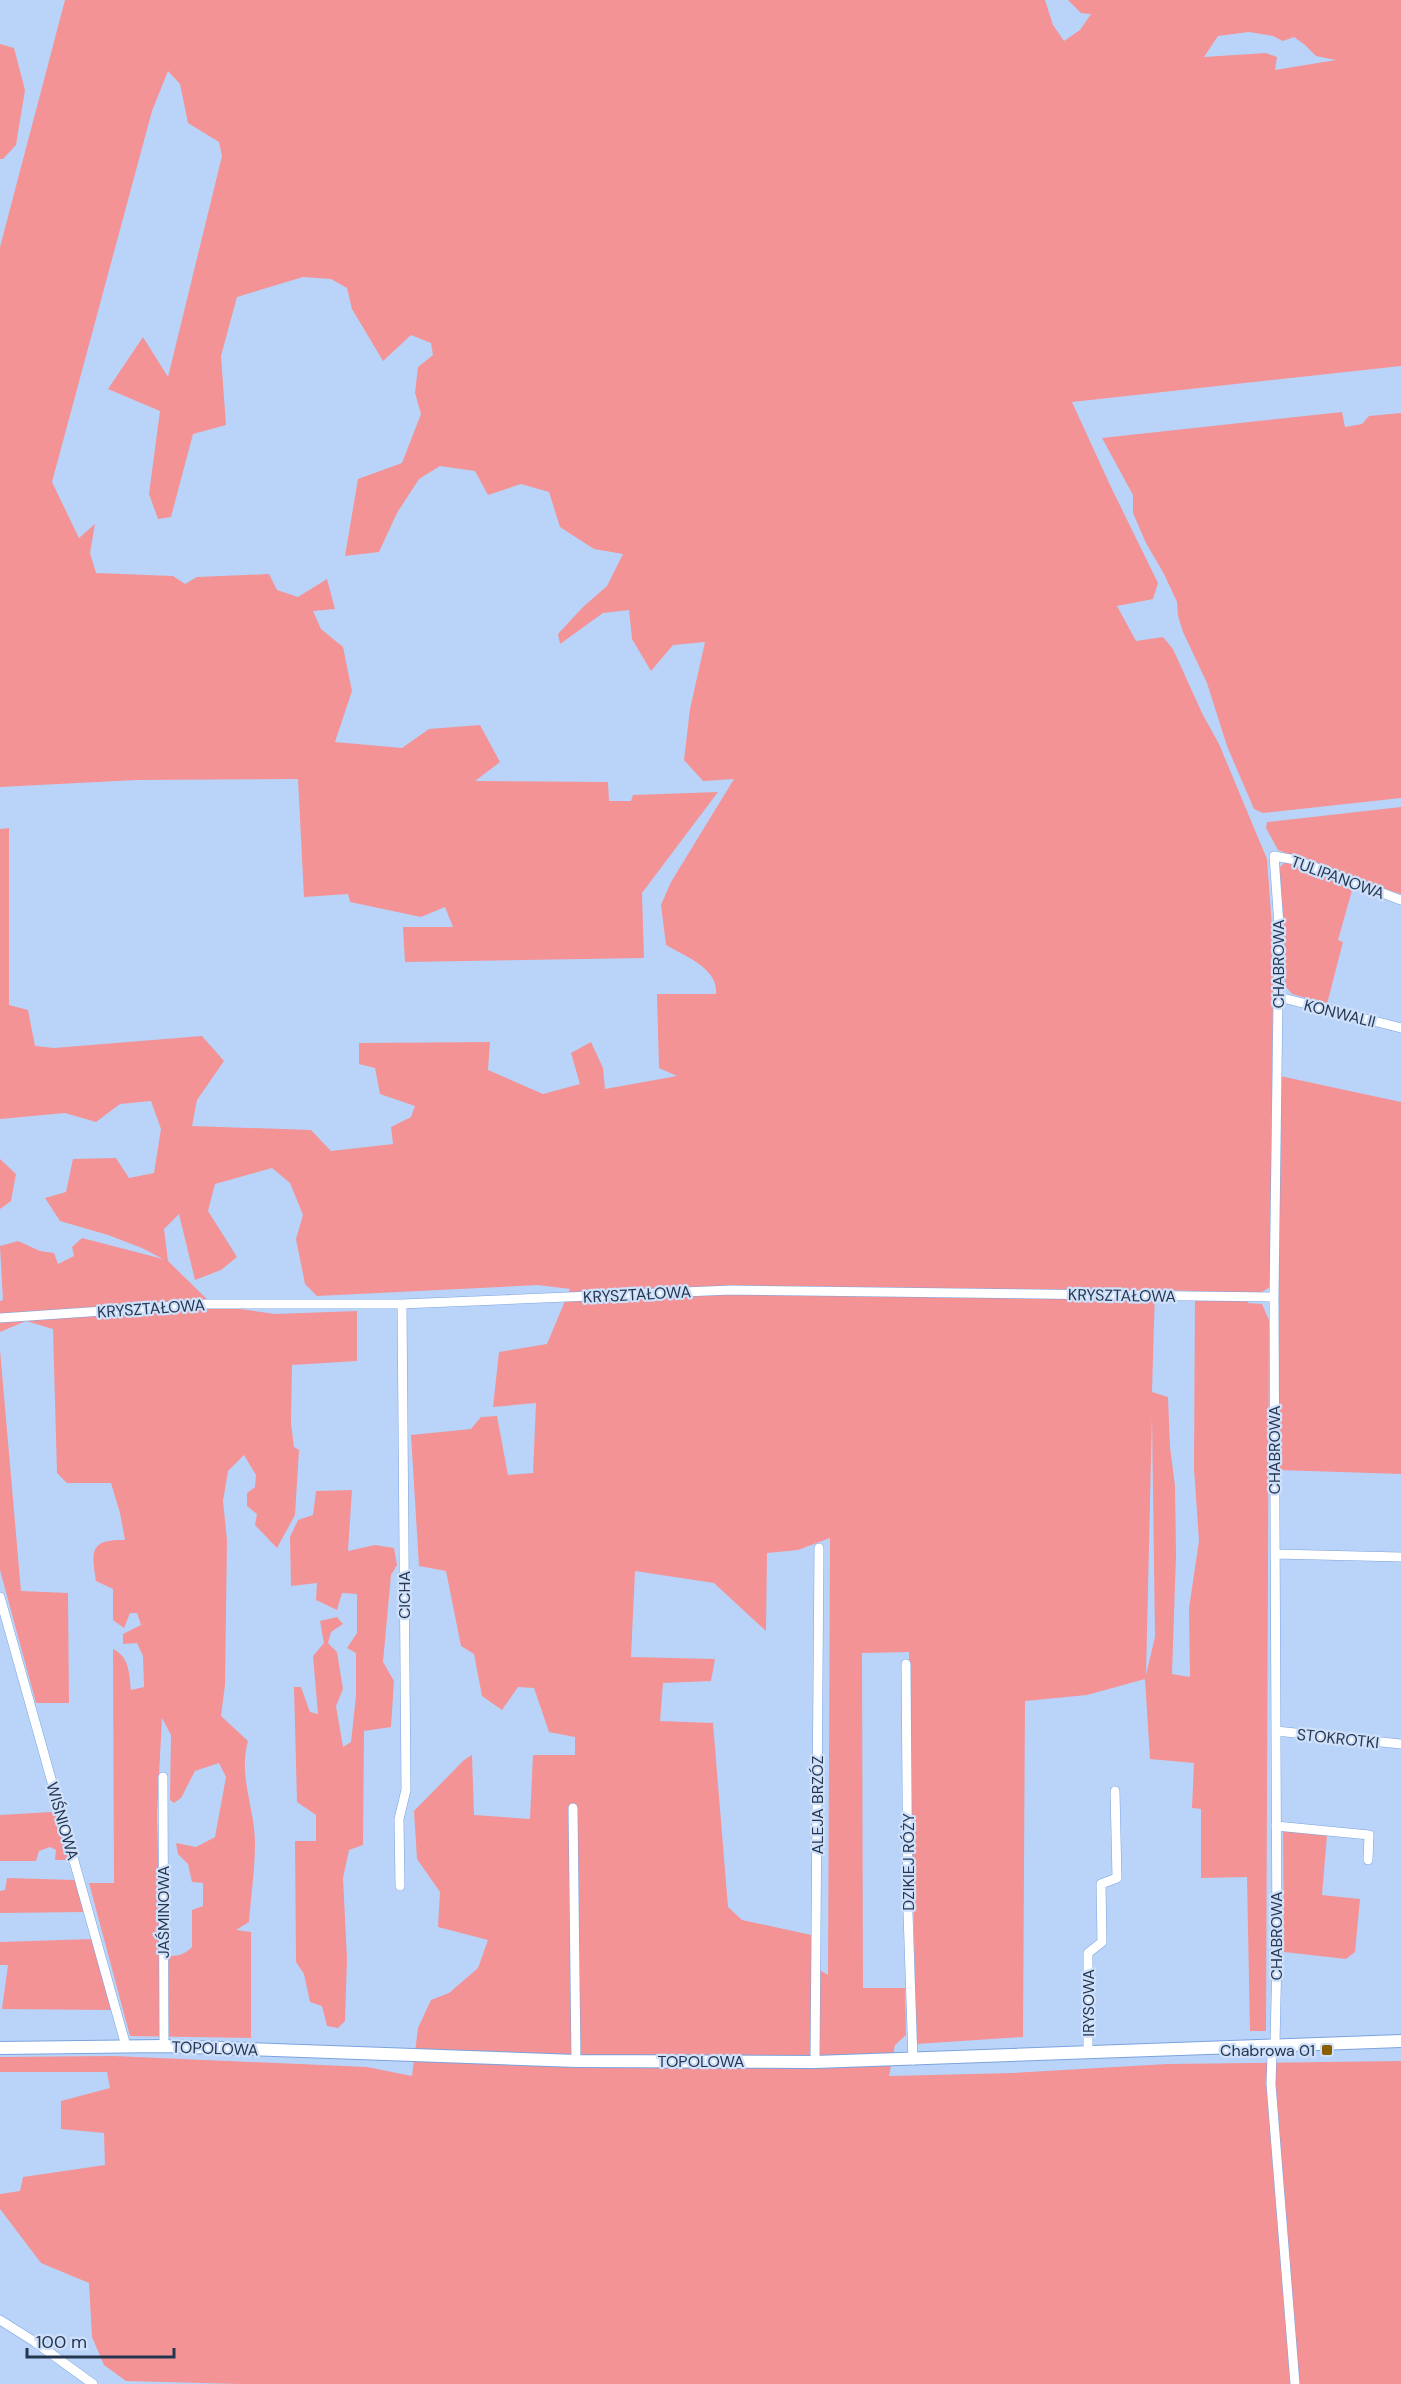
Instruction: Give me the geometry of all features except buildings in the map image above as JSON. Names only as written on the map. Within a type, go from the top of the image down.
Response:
[{"type":"street","name":"TULIPANOWA","points":[[1274,856],[1296,860],[1401,900]]},
{"type":"street","name":"CHABROWA","points":[[1274,856],[1279,925],[1279,997],[1274,1297],[1275,2044],[1272,2054],[1271,2084],[1295,2384]]},
{"type":"street","name":"KONWALII","points":[[1279,997],[1401,1028]]},
{"type":"street","name":"KRYSZTAŁOWA","points":[[0,1318],[206,1304],[402,1304],[731,1290],[1274,1297]]},
{"type":"street","name":"CICHA","points":[[399,1886],[399,1819],[406,1790],[402,1304]]},
{"type":"street","name":"ALEJA BRZÓZ","points":[[815,2062],[819,1548]]},
{"type":"street","points":[[1275,1554],[1401,1557]]},
{"type":"street","name":"WIŚNIOWA","points":[[0,1597],[126,2046]]},
{"type":"street","name":"DZIKIEJ RÓŻY","points":[[906,1664],[908,1913],[913,2060]]},
{"type":"street","name":"STOKROTKI","points":[[1276,1731],[1401,1744]]},
{"type":"street","name":"JAŚMINOWA","points":[[163,1777],[164,2046]]},
{"type":"street","name":"IRYSOWA","points":[[1088,2053],[1088,1953],[1102,1941],[1101,1884],[1117,1878],[1115,1791]]},
{"type":"street","points":[[573,1808],[576,2061]]},
{"type":"street","points":[[1276,1826],[1369,1835],[1368,1860]]},
{"type":"street","name":"TOPOLOWA","points":[[0,2048],[164,2046],[576,2061],[815,2062],[1401,2041]]},
{"type":"street","points":[[0,2320],[93,2384]]},
{"type":"shaded area","points":[[65,0],[1045,0],[1053,25],[1064,41],[1080,30],[1091,14],[1081,13],[1068,0],[1401,0],[1401,366],[1072,402],[1158,583],[1153,599],[1117,606],[1136,641],[1163,637],[1173,649],[1219,744],[1267,859],[1272,926],[1273,989],[1270,1287],[1262,1292],[1248,1292],[1248,1303],[1262,1304],[1269,1320],[1266,2031],[1250,2031],[1247,1877],[1201,1878],[1201,1809],[1192,1808],[1194,1763],[1150,1759],[1145,1679],[1087,1695],[1025,1701],[1023,2037],[916,2044],[909,1652],[862,1653],[863,1988],[905,1988],[906,2035],[895,2045],[889,2076],[1013,2073],[1167,2064],[1401,2061],[1401,2384],[240,2384],[126,2381],[104,2365],[92,2337],[89,2283],[41,2263],[0,2209],[0,2194],[20,2191],[23,2177],[105,2165],[104,2133],[61,2129],[61,2101],[110,2088],[107,2072],[0,2072],[0,2057],[114,2056],[367,2067],[412,2076],[418,2028],[431,2000],[449,1993],[478,1968],[488,1940],[438,1927],[440,1892],[417,1859],[414,1811],[464,1760],[472,1755],[474,1815],[530,1819],[533,1755],[575,1755],[575,1737],[549,1732],[534,1688],[518,1687],[502,1710],[482,1696],[474,1654],[461,1646],[446,1571],[419,1566],[411,1435],[471,1429],[481,1417],[497,1416],[508,1475],[533,1473],[536,1403],[493,1407],[499,1352],[547,1344],[570,1289],[538,1285],[317,1296],[305,1284],[296,1239],[303,1215],[290,1183],[272,1168],[215,1184],[208,1211],[237,1257],[221,1270],[195,1280],[179,1214],[164,1229],[168,1261],[213,1305],[275,1314],[357,1311],[357,1361],[292,1365],[291,1423],[294,1447],[299,1450],[295,1515],[277,1548],[255,1525],[257,1514],[247,1506],[247,1493],[255,1487],[256,1475],[244,1455],[228,1471],[223,1501],[227,1540],[225,1685],[221,1716],[248,1741],[245,1767],[255,1843],[249,1922],[236,1930],[251,1932],[251,2038],[130,2036],[89,1883],[114,1883],[113,1649],[119,1652],[126,1661],[131,1690],[144,1687],[143,1656],[137,1643],[123,1644],[123,1634],[141,1625],[137,1613],[130,1613],[124,1628],[113,1620],[113,1589],[96,1581],[94,1555],[96,1549],[105,1542],[125,1540],[111,1483],[67,1483],[57,1473],[53,1329],[26,1321],[0,1332],[0,1301],[3,1300],[0,1246],[18,1241],[40,1251],[54,1253],[58,1264],[74,1256],[72,1247],[82,1238],[163,1259],[108,1235],[60,1221],[45,1198],[66,1192],[73,1159],[116,1158],[129,1178],[154,1173],[161,1129],[151,1101],[120,1104],[96,1122],[65,1113],[0,1119],[0,829],[9,828],[9,1005],[28,1010],[35,1046],[54,1048],[202,1036],[224,1061],[197,1100],[192,1126],[311,1130],[331,1151],[393,1144],[391,1127],[411,1117],[415,1106],[380,1094],[375,1068],[359,1064],[359,1043],[490,1042],[488,1070],[543,1094],[580,1084],[571,1053],[591,1042],[603,1068],[605,1089],[677,1076],[659,1068],[657,994],[716,994],[712,977],[707,970],[666,945],[661,905],[671,882],[734,779],[703,781],[684,760],[690,709],[705,642],[673,645],[651,671],[632,639],[629,610],[603,613],[560,644],[558,634],[607,586],[623,554],[594,549],[560,527],[549,492],[521,484],[488,495],[475,471],[440,466],[419,479],[397,513],[379,552],[345,556],[358,479],[402,463],[421,414],[415,393],[418,367],[433,355],[431,343],[411,335],[383,361],[352,309],[347,288],[331,279],[303,277],[237,297],[221,356],[226,425],[193,434],[171,517],[158,519],[149,494],[160,411],[108,389],[143,337],[168,377],[222,156],[219,142],[188,123],[180,84],[168,71],[152,111],[52,482],[79,538],[95,524],[90,553],[96,573],[173,576],[185,584],[197,577],[269,574],[277,590],[298,597],[327,579],[335,609],[313,611],[321,629],[343,647],[352,691],[335,742],[402,748],[429,729],[480,725],[500,762],[475,781],[608,782],[609,801],[631,801],[633,795],[718,792],[642,893],[644,958],[405,962],[403,927],[453,927],[445,907],[421,917],[350,902],[348,894],[304,897],[298,779],[136,780],[0,787],[0,247]],"holes":[[[1249,32],[1273,36],[1283,41],[1294,37],[1316,56],[1336,60],[1275,70],[1277,57],[1266,53],[1204,57],[1218,36]],[[1155,1290],[1195,1291],[1194,1468],[1199,1541],[1189,1608],[1190,1677],[1172,1674],[1176,1555],[1175,1486],[1170,1447],[1168,1397],[1152,1392]],[[1152,1416],[1155,1637],[1146,1675]],[[830,1538],[828,1975],[818,1969],[816,1936],[742,1920],[728,1907],[713,1723],[660,1721],[663,1683],[711,1681],[715,1659],[631,1657],[635,1571],[714,1583],[766,1631],[767,1553],[798,1550]],[[162,1718],[171,1735],[170,1800],[174,1803],[181,1798],[195,1771],[219,1763],[226,1777],[215,1837],[196,1847],[176,1843],[178,1854],[188,1864],[192,1882],[203,1883],[203,1906],[192,1910],[192,1947],[178,1955],[161,1954],[157,1815]]]},
{"type":"shaded area","points":[[0,44],[14,48],[25,90],[16,145],[3,159],[0,159]]},
{"type":"shaded area","points":[[1342,412],[1345,427],[1362,424],[1369,416],[1401,413],[1401,798],[1263,813],[1254,809],[1227,746],[1207,683],[1183,632],[1177,602],[1133,513],[1133,495],[1102,438]]},
{"type":"shaded area","points":[[1401,807],[1401,894],[1278,850],[1266,828],[1267,822]]},
{"type":"shaded area","points":[[1285,862],[1353,887],[1338,940],[1343,942],[1327,1004],[1292,994],[1285,986],[1284,925],[1279,868]]},
{"type":"shaded area","points":[[1280,1076],[1401,1102],[1401,1474],[1279,1470],[1277,1297]]},
{"type":"shaded area","points":[[0,1159],[16,1174],[11,1201],[0,1209]]},
{"type":"shaded area","points":[[0,1350],[21,1591],[68,1593],[69,1703],[36,1703],[0,1570]]},
{"type":"shaded area","points":[[352,1490],[348,1551],[375,1545],[394,1548],[397,1565],[391,1575],[383,1662],[394,1681],[391,1727],[364,1731],[363,1845],[349,1850],[343,1878],[347,1959],[345,2021],[338,2028],[327,2026],[322,2006],[310,2002],[304,1974],[296,1962],[295,1841],[316,1841],[316,1815],[297,1802],[294,1687],[301,1687],[310,1712],[318,1714],[313,1656],[324,1643],[320,1621],[337,1617],[343,1624],[331,1632],[328,1643],[337,1652],[343,1689],[336,1706],[343,1747],[351,1742],[356,1696],[356,1653],[347,1648],[357,1633],[357,1594],[342,1593],[337,1610],[316,1600],[317,1583],[291,1586],[290,1537],[298,1520],[313,1515],[316,1491]]},
{"type":"shaded area","points":[[51,1812],[58,1817],[70,1860],[55,1860],[56,1850],[50,1847],[39,1851],[36,1861],[0,1861],[0,1815]]},
{"type":"shaded area","points":[[1283,1831],[1327,1835],[1322,1895],[1360,1899],[1355,1952],[1346,1959],[1284,1952]]},
{"type":"shaded area","points":[[7,1878],[75,1880],[85,1912],[0,1913],[0,1891],[5,1890]]},
{"type":"shaded area","points":[[93,1939],[112,2010],[2,2009],[8,1965],[0,1965],[0,1942]]},
{"type":"place","name":"Chabrowa 01","points":[[1327,2050]]}]
